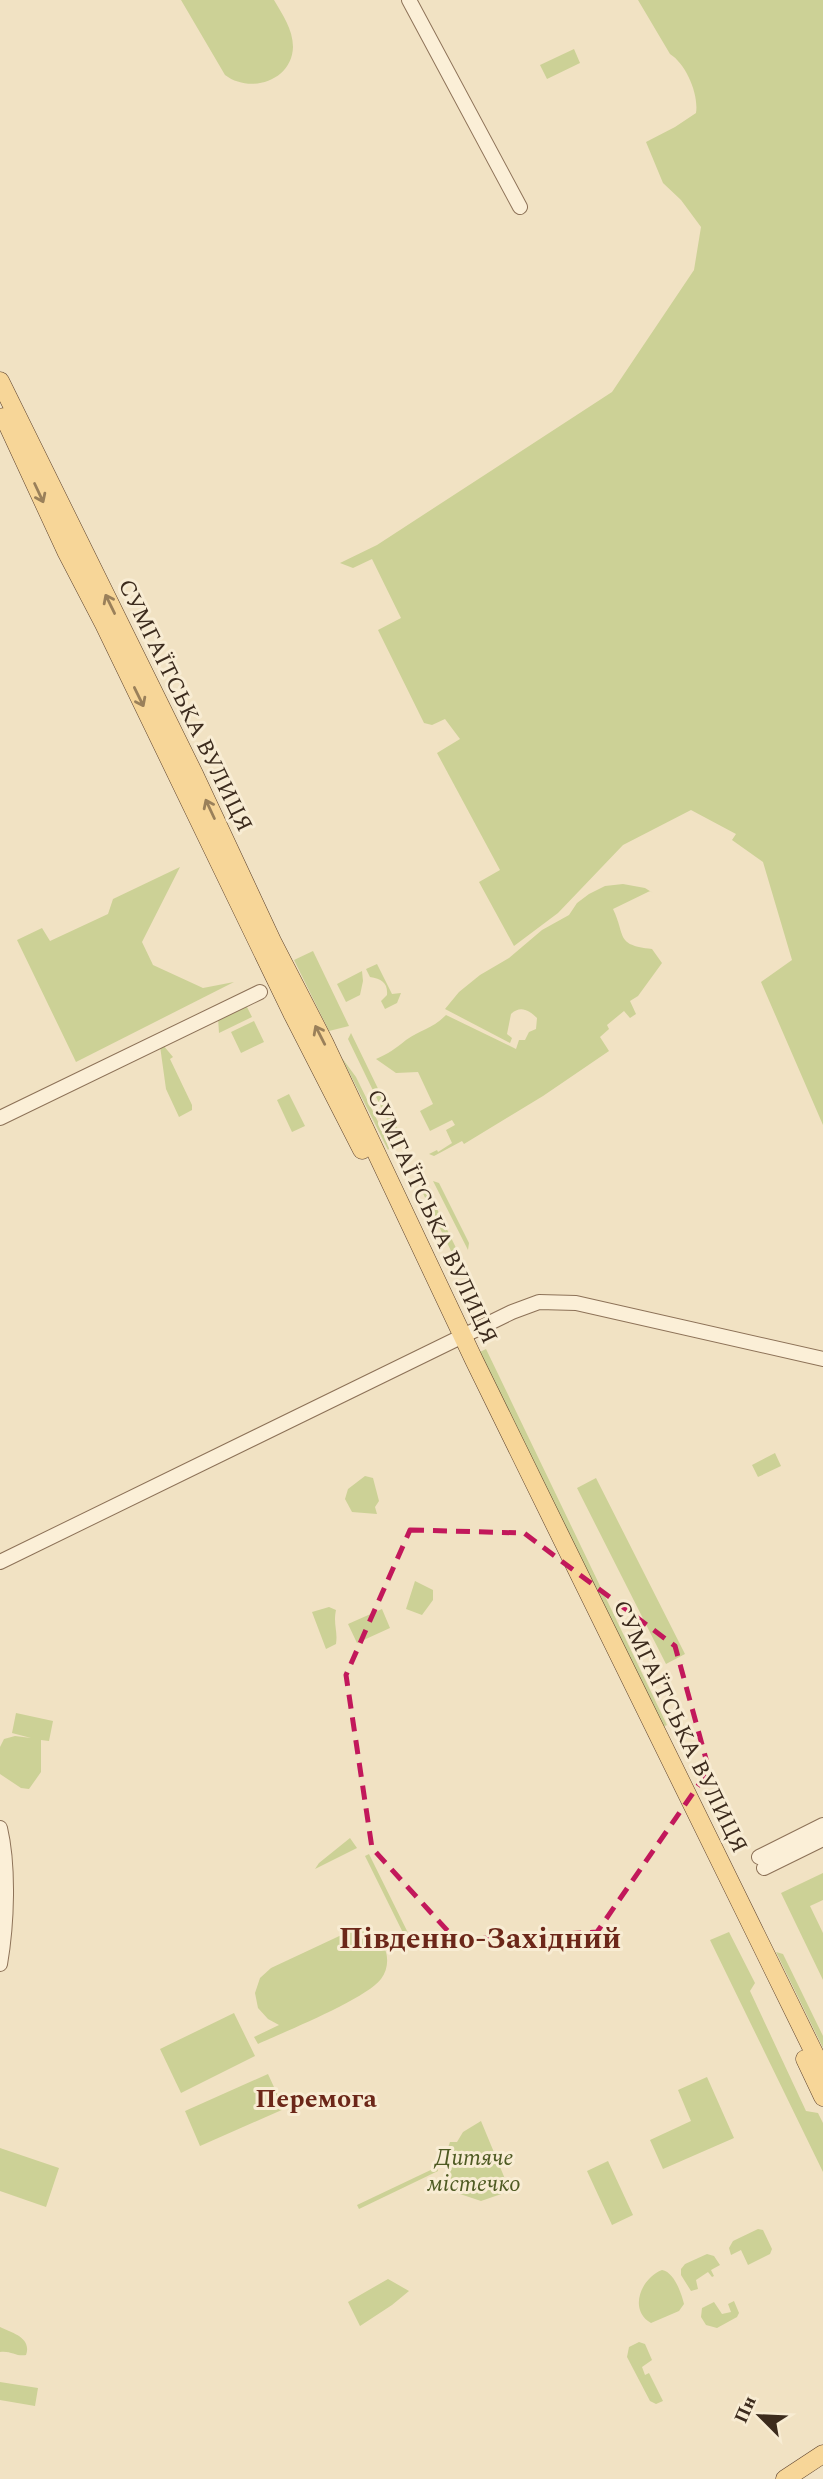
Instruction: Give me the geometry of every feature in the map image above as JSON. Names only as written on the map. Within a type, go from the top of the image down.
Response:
[{"type":"main road","name":"СУМГАЇТСЬКА ВУЛИЦЯ","points":[[0,381],[66,551],[823,2071]]},
{"type":"main road","name":"СУМГАЇТСЬКА ВУЛИЦЯ","points":[[0,409],[29,456]]},
{"type":"main road","name":"СУМГАЇТСЬКА ВУЛИЦЯ","points":[[458,1337],[823,2097]]},
{"type":"main road","points":[[785,2479],[823,2454]]},
{"type":"street","points":[[409,0],[520,207]]},
{"type":"street","points":[[0,1118],[260,992]]},
{"type":"street","points":[[0,1562],[458,1337],[534,1303],[566,1301],[823,1359]]},
{"type":"street","points":[[823,1825],[761,1862],[823,1839]]},
{"type":"street","points":[[0,1828],[3,1841],[4,1939],[0,1964]]},
{"type":"highlighted area","points":[[410,1530],[524,1533],[675,1646],[709,1770],[597,1932],[456,1940],[372,1848],[346,1675]]},
{"type":"green space","points":[[181,0],[274,0],[293,40],[291,59],[278,76],[268,81],[235,81],[225,75]]},
{"type":"green space","points":[[638,0],[823,0],[823,1125],[761,982],[792,960],[763,862],[732,840],[736,834],[691,810],[623,845],[558,913],[514,946],[479,882],[500,870],[437,753],[460,739],[445,719],[432,725],[424,723],[378,630],[401,618],[372,559],[353,568],[340,563],[377,545],[612,392],[694,270],[701,227],[681,200],[663,183],[646,142],[696,113],[695,97],[686,72],[670,54]]},
{"type":"green space","points":[[574,49],[580,63],[547,79],[540,65]]},
{"type":"green space","points":[[180,867],[142,942],[153,965],[203,988],[234,982],[76,1062],[17,940],[42,928],[50,941],[108,914],[113,899]]},
{"type":"green space","points":[[623,884],[650,891],[613,909],[623,938],[632,945],[652,949],[662,963],[638,996],[630,1001],[636,1014],[630,1018],[624,1011],[607,1025],[609,1029],[600,1037],[609,1051],[543,1096],[464,1144],[462,1141],[434,1156],[429,1154],[452,1143],[446,1130],[455,1125],[452,1120],[430,1131],[420,1111],[433,1104],[418,1072],[396,1073],[376,1059],[446,1015],[516,1049],[519,1040],[525,1040],[529,1032],[536,1029],[537,1018],[528,1011],[521,1009],[511,1014],[507,1034],[512,1038],[510,1043],[445,1009],[459,992],[480,975],[509,958],[542,930],[569,915],[577,903],[589,894],[605,886]]},
{"type":"green space","points":[[313,951],[349,1026],[329,1031],[294,960]]},
{"type":"green space","points":[[377,964],[392,994],[401,993],[397,1003],[385,1009],[381,1001],[387,995],[385,985],[381,980],[370,977],[366,969]]},
{"type":"green space","points":[[362,971],[360,995],[346,1002],[337,984]]},
{"type":"green space","points":[[246,1005],[252,1017],[219,1033],[218,1018]]},
{"type":"green space","points":[[254,1021],[264,1042],[241,1053],[231,1032]]},
{"type":"green space","points":[[351,1033],[402,1138],[397,1140],[348,1039]]},
{"type":"green space","points":[[163,1045],[173,1057],[170,1059],[192,1105],[192,1110],[179,1117],[166,1089],[160,1046]]},
{"type":"green space","points":[[342,1058],[356,1077],[388,1142],[388,1150]]},
{"type":"green space","points":[[289,1094],[305,1126],[292,1132],[277,1100]]},
{"type":"green space","points":[[418,1170],[459,1254],[452,1253],[417,1181]]},
{"type":"green space","points":[[433,1181],[439,1183],[469,1243],[468,1250]]},
{"type":"green space","points":[[486,1349],[667,1725],[659,1729],[478,1353]]},
{"type":"green space","points":[[775,1453],[781,1466],[758,1477],[752,1465]]},
{"type":"green space","points":[[365,1476],[373,1478],[379,1501],[375,1507],[377,1514],[352,1512],[345,1499],[348,1489]]},
{"type":"green space","points":[[596,1478],[685,1654],[666,1664],[577,1488]]},
{"type":"green space","points":[[415,1581],[433,1590],[433,1600],[422,1615],[406,1609]]},
{"type":"green space","points":[[329,1607],[336,1610],[336,1644],[326,1649],[312,1612]]},
{"type":"green space","points":[[382,1609],[390,1628],[357,1643],[348,1624]]},
{"type":"green space","points":[[16,1713],[53,1721],[49,1741],[41,1740],[41,1772],[29,1789],[21,1788],[0,1774],[0,1747],[4,1739],[15,1736],[31,1738],[12,1733]]},
{"type":"green space","points":[[350,1838],[357,1848],[315,1869],[319,1863]]},
{"type":"green space","points":[[369,1854],[414,1945],[410,1947],[365,1856]]},
{"type":"green space","points":[[823,1873],[823,1900],[810,1906],[823,1933],[823,1980],[781,1893]]},
{"type":"green space","points":[[350,1931],[369,1933],[382,1944],[387,1964],[381,1979],[342,2005],[258,2044],[254,2037],[279,2025],[268,2019],[258,2008],[255,1993],[260,1978],[271,1968]]},
{"type":"green space","points":[[729,1932],[755,1983],[750,1991],[806,2111],[818,2113],[823,2123],[823,2172],[710,1940]]},
{"type":"green space","points":[[776,1952],[783,1954],[823,2036],[823,2048]]},
{"type":"green space","points":[[234,2013],[255,2056],[181,2093],[160,2049]]},
{"type":"green space","points":[[268,2074],[284,2109],[200,2146],[185,2111]]},
{"type":"green space","points":[[707,2077],[734,2138],[663,2169],[650,2140],[691,2121],[678,2090]]},
{"type":"green space","name":"Дитяче містечко","points":[[481,2121],[510,2191],[481,2201],[454,2192],[445,2156],[450,2142],[457,2142],[463,2132]]},
{"type":"green space","points":[[0,2148],[59,2168],[46,2207],[0,2191]]},
{"type":"green space","points":[[608,2161],[633,2215],[612,2225],[587,2171]]},
{"type":"green space","points":[[437,2167],[438,2171],[359,2209],[357,2205]]},
{"type":"green space","points":[[758,2229],[763,2230],[772,2249],[770,2254],[748,2265],[741,2250],[731,2255],[729,2248],[733,2241]]},
{"type":"green space","points":[[707,2254],[714,2256],[720,2265],[711,2270],[714,2276],[708,2272],[696,2280],[698,2289],[691,2291],[681,2275],[681,2269],[685,2264]]},
{"type":"green space","points":[[662,2270],[673,2278],[684,2304],[679,2311],[651,2323],[640,2310],[640,2295],[648,2280]]},
{"type":"green space","points":[[388,2279],[409,2291],[360,2326],[348,2302]]},
{"type":"green space","points":[[734,2301],[739,2313],[737,2317],[717,2328],[706,2325],[701,2317],[702,2308],[714,2302],[722,2314],[731,2312],[728,2304]]},
{"type":"green space","points":[[0,2327],[24,2340],[26,2355],[0,2352]]},
{"type":"green space","points":[[639,2342],[645,2344],[652,2360],[642,2367],[645,2375],[649,2373],[663,2401],[656,2404],[650,2401],[627,2357],[629,2347]]},
{"type":"green space","points":[[0,2382],[38,2388],[35,2406],[0,2400]]},
{"type":"district","name":"Південно-Західний","points":[[480,1938]]},
{"type":"district","name":"Перемога","points":[[316,2098]]}]
